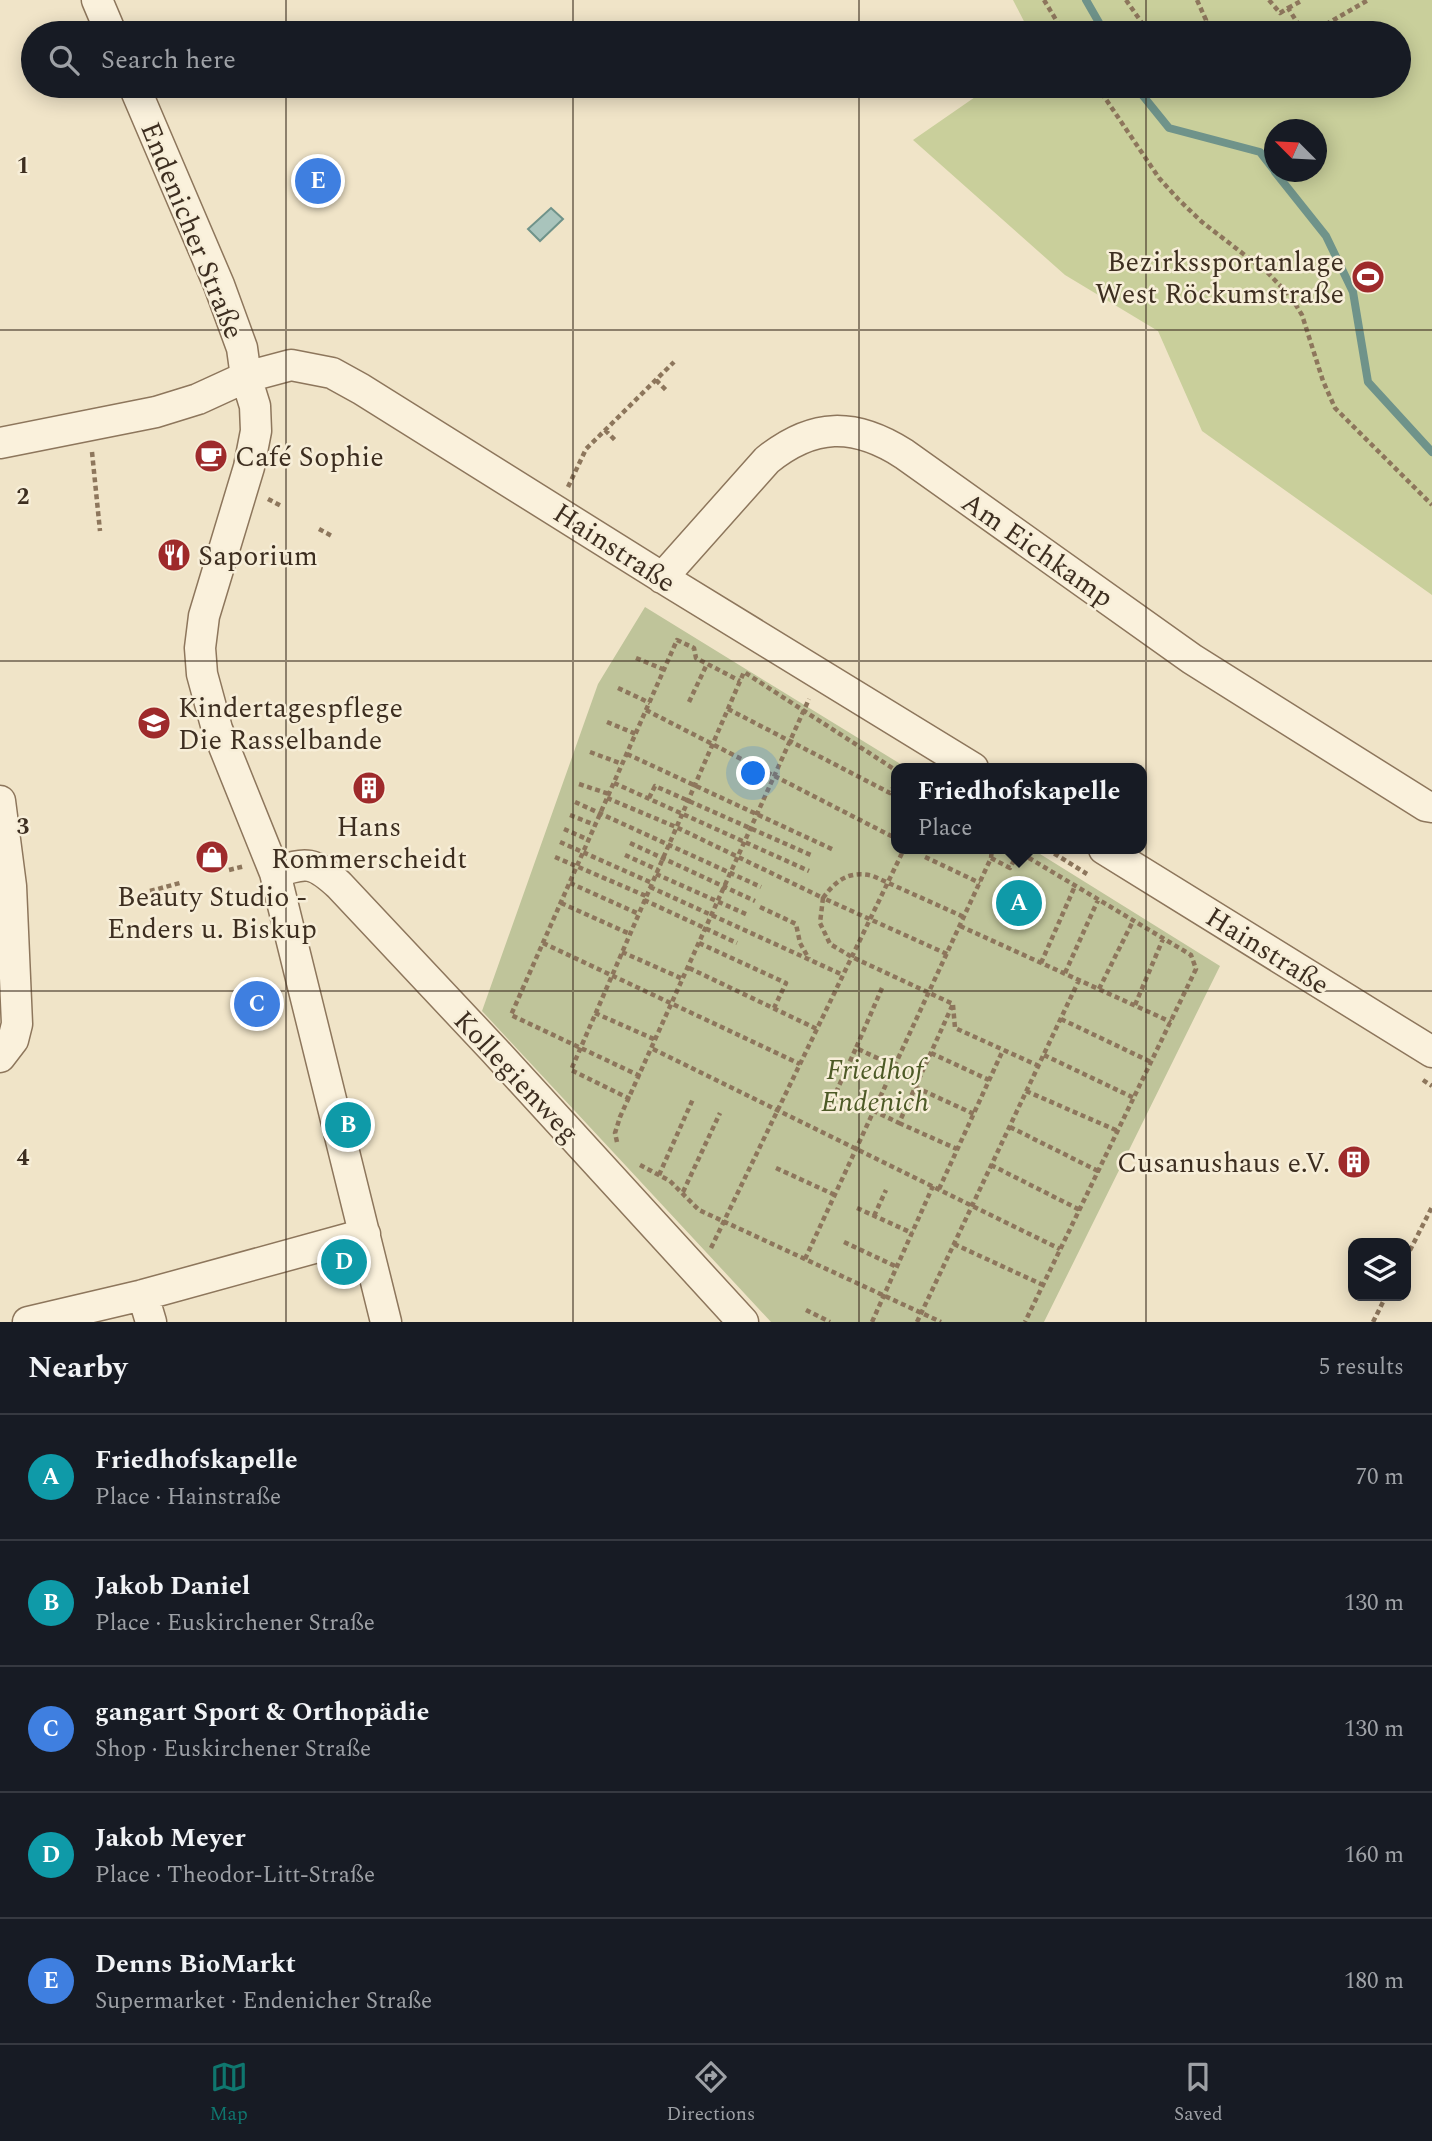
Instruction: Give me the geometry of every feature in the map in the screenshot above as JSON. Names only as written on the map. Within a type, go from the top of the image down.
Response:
[{"type":"street","points":[[97,0],[106,21]]},
{"type":"street","name":"Endenicher Straße","points":[[139,98],[219,285],[242,348],[246,377],[255,405],[256,431],[249,467],[204,616],[200,648],[207,699],[275,873],[386,1322]]},
{"type":"street","name":"Hainstraße","points":[[0,443],[180,406],[246,377],[291,365],[332,373],[965,763]]},
{"type":"street","name":"Am Eichkamp","points":[[662,578],[767,460],[787,444],[818,432],[836,430],[876,437],[904,454],[1192,659],[1426,806],[1432,807]]},
{"type":"street","points":[[0,801],[10,886],[17,1024],[13,1040],[0,1057]]},
{"type":"street","name":"Hainstraße","points":[[1112,854],[1432,1052]]},
{"type":"street","name":"Kollegienweg","points":[[275,873],[297,864],[320,868],[339,885],[743,1322]]},
{"type":"street","points":[[28,1322],[147,1308],[365,1234]]},
{"type":"path","points":[[1044,0],[1056,21]]},
{"type":"path","points":[[1126,0],[1141,21]]},
{"type":"path","points":[[1197,0],[1206,21]]},
{"type":"path","points":[[1269,0],[1280,13],[1303,0]]},
{"type":"path","points":[[1332,21],[1368,0]]},
{"type":"path","points":[[1288,8],[1296,21]]},
{"type":"path","points":[[1105,98],[1172,193],[1202,222],[1268,273],[1291,297],[1302,315],[1323,381],[1335,408],[1432,505]]},
{"type":"path","points":[[556,510],[586,449],[674,362]]},
{"type":"path","points":[[656,380],[668,392]]},
{"type":"path","points":[[90,425],[100,531]]},
{"type":"path","points":[[605,430],[617,442]]},
{"type":"path","points":[[319,529],[332,536]]},
{"type":"path","points":[[640,1076],[511,1015],[677,640],[694,648],[696,658],[740,681]]},
{"type":"path","points":[[636,658],[665,670]]},
{"type":"path","points":[[689,702],[707,664]]},
{"type":"path","points":[[630,1099],[571,1070],[744,672],[891,767]]},
{"type":"path","points":[[618,688],[650,703]]},
{"type":"path","points":[[617,1143],[615,1133],[809,699]]},
{"type":"path","points":[[728,709],[891,791]]},
{"type":"path","points":[[646,710],[891,836]]},
{"type":"path","points":[[607,722],[636,734]]},
{"type":"path","points":[[590,752],[622,764]]},
{"type":"path","points":[[627,754],[834,850]]},
{"type":"path","points":[[614,783],[808,871]]},
{"type":"path","points":[[579,784],[947,954]]},
{"type":"path","points":[[649,798],[655,786],[813,856]]},
{"type":"path","points":[[575,802],[761,887]]},
{"type":"path","points":[[570,815],[595,825]]},
{"type":"path","points":[[564,829],[589,839]]},
{"type":"path","points":[[559,842],[584,851],[712,915],[843,975]]},
{"type":"path","points":[[630,843],[755,901]]},
{"type":"path","points":[[708,1254],[902,854]]},
{"type":"path","points":[[805,1259],[980,883],[991,854]]},
{"type":"path","points":[[991,858],[1010,868],[1015,854]]},
{"type":"path","points":[[1024,854],[1191,955],[1196,969],[1025,1322]]},
{"type":"path","points":[[625,855],[748,915]]},
{"type":"path","points":[[555,857],[737,943]]},
{"type":"path","points":[[925,857],[980,883]]},
{"type":"path","points":[[953,1004],[830,944],[820,923],[823,898],[832,885],[859,872],[964,916]]},
{"type":"path","points":[[150,891],[180,883]]},
{"type":"path","points":[[570,883],[639,914]]},
{"type":"path","points":[[1041,963],[1076,886]]},
{"type":"path","points":[[1065,974],[1098,900]]},
{"type":"path","points":[[561,903],[630,934]]},
{"type":"path","points":[[760,907],[796,924],[800,943],[810,959]]},
{"type":"path","points":[[1098,989],[1133,921]]},
{"type":"path","points":[[960,926],[1171,1022]]},
{"type":"path","points":[[1135,1005],[1163,939]]},
{"type":"path","points":[[543,943],[800,1064]]},
{"type":"path","points":[[699,943],[786,983],[774,1008]]},
{"type":"path","points":[[622,952],[683,979]]},
{"type":"path","points":[[689,968],[817,1029]]},
{"type":"path","points":[[916,1322],[1079,980]]},
{"type":"path","points":[[829,1108],[882,988]]},
{"type":"path","points":[[953,1004],[955,1028],[1039,1066]]},
{"type":"path","points":[[899,1123],[953,1004]]},
{"type":"path","points":[[595,1013],[656,1040]]},
{"type":"path","points":[[1061,1019],[1151,1062]]},
{"type":"path","points":[[856,1048],[894,1066]]},
{"type":"path","points":[[652,1049],[1060,1249]]},
{"type":"path","points":[[939,1189],[1003,1050]]},
{"type":"path","points":[[931,1053],[989,1080]]},
{"type":"path","points":[[1044,1055],[1134,1098]]},
{"type":"path","points":[[915,1087],[974,1114]]},
{"type":"path","points":[[1026,1091],[1118,1131]]},
{"type":"path","points":[[659,1175],[693,1099]]},
{"type":"path","points":[[874,1111],[957,1150]]},
{"type":"path","points":[[682,1192],[720,1113]]},
{"type":"path","points":[[1010,1127],[1098,1171]]},
{"type":"path","points":[[636,1163],[670,1181],[699,1210],[941,1322]]},
{"type":"path","points":[[991,1165],[1080,1210]]},
{"type":"path","points":[[776,1168],[835,1195]]},
{"type":"path","points":[[872,1322],[933,1186]]},
{"type":"path","points":[[874,1216],[886,1190]]},
{"type":"path","points":[[1411,1248],[1432,1207]]},
{"type":"path","points":[[857,1208],[912,1233]]},
{"type":"path","points":[[844,1242],[897,1267]]},
{"type":"path","points":[[954,1244],[1043,1285]]},
{"type":"path","points":[[1373,1322],[1384,1301]]},
{"type":"path","points":[[806,1310],[830,1322]]},
{"type":"green space","points":[[1013,0],[1432,0],[1432,595],[1202,431],[1158,331],[1065,275],[913,140],[974,98],[1411,98],[1411,21],[1024,21]]},
{"type":"green space","name":"Friedhof Endenich","points":[[645,607],[899,763],[891,763],[891,854],[1040,854],[1220,966],[1044,1322],[771,1322],[482,1011],[598,684]]},
{"type":"water","points":[[551,208],[563,219],[540,241],[528,229]]},
{"type":"waterway","points":[[1086,0],[1098,21]]},
{"type":"waterway","points":[[1145,98],[1169,128],[1260,152],[1264,157]]},
{"type":"waterway","points":[[1283,182],[1326,236],[1353,292],[1368,382],[1432,452]]},
{"type":"place","name":"Denns BioMarkt","points":[[318,181]]},
{"type":"place","name":"Bezirkssportanlage West Röckumstraße","points":[[1368,277]]},
{"type":"place","name":"Café Sophie","points":[[211,456]]},
{"type":"place","name":"Saporium","points":[[174,555]]},
{"type":"place","name":"Kindertagespflege Die Rasselbande","points":[[154,723]]},
{"type":"place","name":"Hans Rommerscheidt","points":[[369,788]]},
{"type":"place","name":"Beauty Studio - Enders u. Biskup","points":[[212,857]]},
{"type":"place","name":"Friedhofskapelle","points":[[1019,903]]},
{"type":"place","name":"gangart Sport & Orthopädie","points":[[257,1004]]},
{"type":"place","name":"Jakob Daniel","points":[[348,1125]]},
{"type":"place","name":"Cusanushaus e.V.","points":[[1354,1162]]},
{"type":"place","name":"Jakob Meyer","points":[[344,1262]]}]
